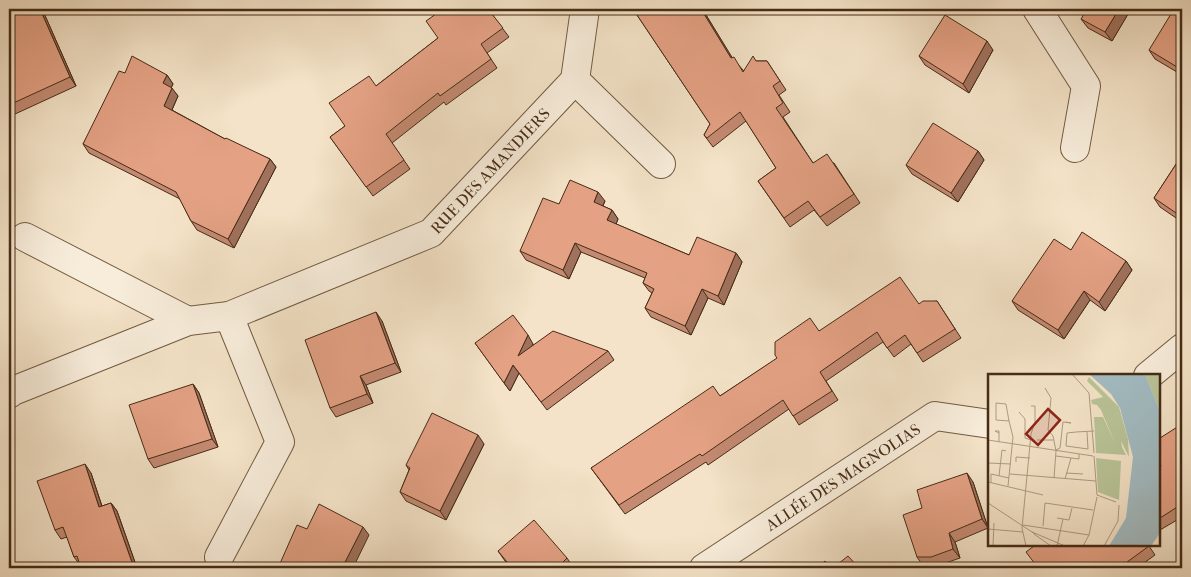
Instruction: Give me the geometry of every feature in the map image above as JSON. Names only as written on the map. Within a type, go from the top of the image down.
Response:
[{"type":"street","points":[[585,9],[575,80],[661,164]]},
{"type":"street","points":[[1037,9],[1086,86],[1075,148]]},
{"type":"street","name":"RUE DES AMANDIERS","points":[[9,394],[188,322],[229,316],[431,233],[575,80]]},
{"type":"street","points":[[24,237],[188,322]]},
{"type":"street","points":[[219,557],[280,442],[229,316]]},
{"type":"street","points":[[1150,374],[1182,348]]},
{"type":"street","name":"ALLÉE DES MAGNOLIAS","points":[[704,568],[935,416],[988,424]]},
{"type":"building","points":[[9,9],[40,9],[70,77],[9,105]]},
{"type":"building","points":[[443,9],[488,9],[503,28],[481,44],[491,59],[440,96],[438,93],[386,134],[404,160],[366,187],[330,137],[345,126],[329,103],[369,76],[376,86],[438,38],[426,21]]},
{"type":"building","points":[[633,9],[701,9],[731,58],[734,57],[743,72],[753,56],[756,61],[767,61],[780,81],[773,86],[783,103],[776,108],[813,163],[827,154],[854,194],[820,217],[808,201],[784,218],[758,181],[776,168],[740,112],[707,138],[704,135],[710,124]]},
{"type":"building","points":[[1087,9],[1119,9],[1105,32],[1081,19]]},
{"type":"building","points":[[1174,9],[1182,14],[1182,70],[1149,50]]},
{"type":"building","points":[[945,15],[987,41],[963,84],[919,56]]},
{"type":"building","points":[[132,56],[167,75],[163,83],[172,88],[164,106],[225,139],[270,159],[228,239],[191,221],[176,192],[83,144],[119,71],[125,73]]},
{"type":"building","points":[[933,123],[978,151],[951,193],[906,165]]},
{"type":"building","points":[[1182,155],[1182,217],[1154,198]]},
{"type":"building","points":[[570,180],[598,192],[594,202],[612,210],[607,220],[689,255],[697,237],[736,253],[718,296],[702,289],[685,326],[645,308],[654,289],[643,283],[647,273],[575,243],[563,270],[520,251],[543,198],[559,204]]},
{"type":"building","points":[[1082,232],[1126,261],[1099,302],[1084,291],[1058,330],[1012,301],[1054,239],[1071,250]]},
{"type":"building","points":[[900,277],[919,304],[923,301],[937,301],[955,329],[917,353],[905,335],[887,348],[877,332],[820,372],[832,391],[793,416],[783,400],[702,456],[700,454],[619,505],[591,468],[713,386],[720,396],[777,358],[775,355],[775,342],[810,318],[819,331]]},
{"type":"building","points":[[376,312],[395,363],[360,376],[367,394],[330,408],[305,340]]},
{"type":"building","points":[[513,315],[528,335],[518,356],[553,331],[608,351],[541,402],[513,365],[504,383],[475,343]]},
{"type":"building","points":[[193,384],[212,439],[148,459],[129,405]]},
{"type":"building","points":[[432,413],[478,435],[440,511],[400,492],[410,468],[406,465]]},
{"type":"building","points":[[1182,424],[1182,504],[1161,517],[1161,466],[1161,437]]},
{"type":"building","points":[[85,464],[99,507],[111,503],[134,568],[81,568],[77,556],[74,557],[63,527],[55,530],[37,481]]},
{"type":"building","points":[[967,473],[982,519],[949,533],[953,549],[931,557],[917,557],[903,515],[922,508],[917,490]]},
{"type":"building","points":[[319,504],[363,527],[342,568],[278,568],[297,525],[307,529]]},
{"type":"building","points":[[534,520],[567,558],[557,568],[512,568],[498,551]]},
{"type":"building","points":[[1033,547],[1148,547],[1119,568],[1038,568],[1026,552]]},
{"type":"building","points":[[848,556],[859,568],[833,568]]},
{"type":"building","points":[[825,561],[831,568],[817,568]]}]
